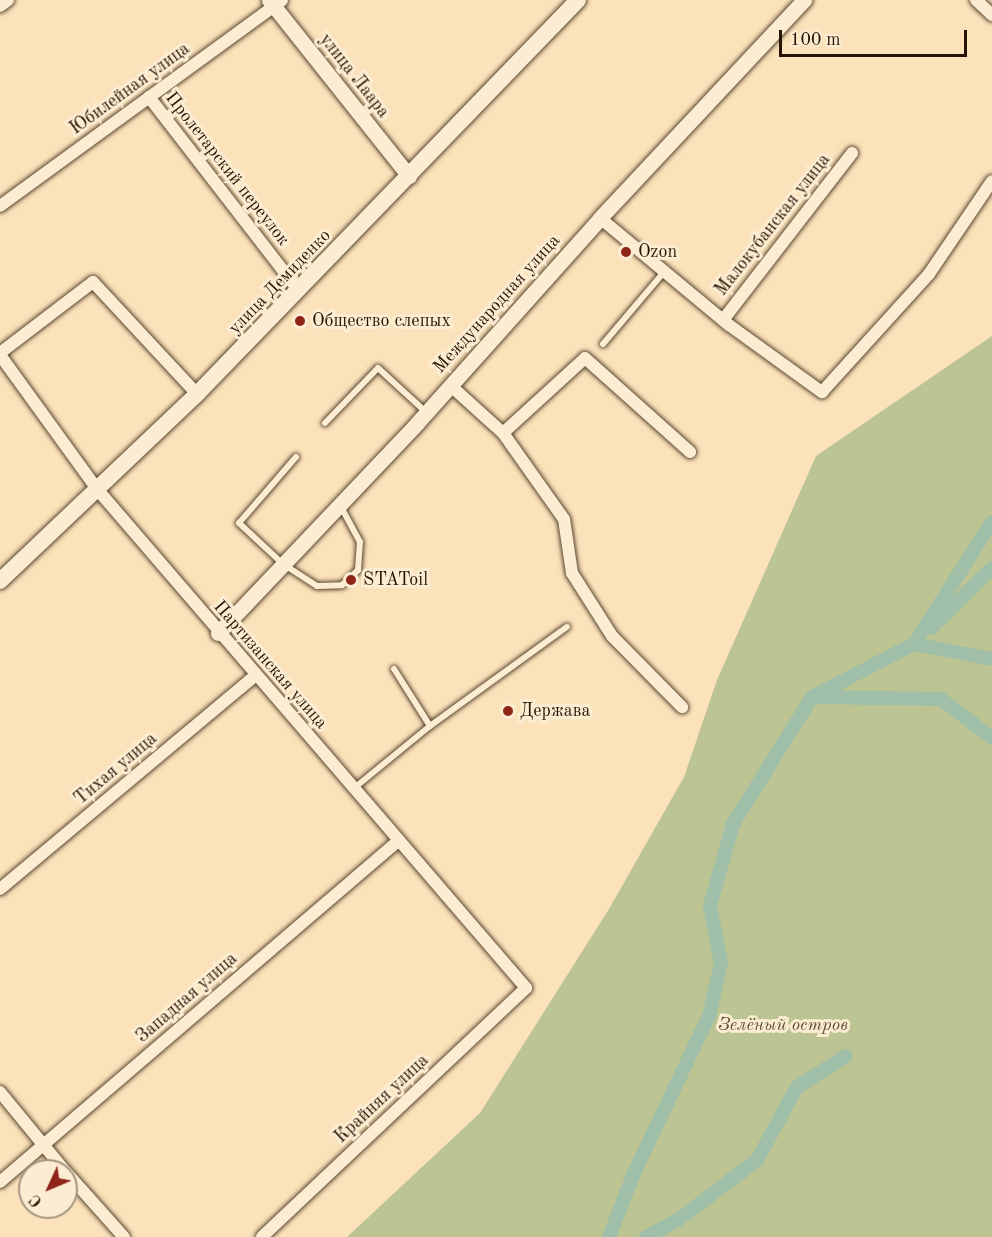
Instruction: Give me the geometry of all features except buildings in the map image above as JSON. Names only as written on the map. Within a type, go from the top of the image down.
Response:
[{"type":"main road","name":"улица Демиденко","points":[[0,580],[197,394],[578,0]]},
{"type":"street","points":[[0,6],[8,0]]},
{"type":"street","name":"Международная улица","points":[[218,633],[427,412],[600,218],[804,0]]},
{"type":"street","points":[[976,0],[992,15]]},
{"type":"street","name":"улица Лаара","points":[[275,2],[409,177]]},
{"type":"street","name":"Юбилейная улица","points":[[0,206],[275,2]]},
{"type":"street","name":"Пролетарский переулок","points":[[149,97],[299,291]]},
{"type":"street","name":"Малокубанская улица","points":[[723,320],[852,153]]},
{"type":"street","name":"Малокубанская улица","points":[[600,218],[723,320],[822,392],[929,274],[992,181]]},
{"type":"street","points":[[0,354],[93,282],[197,394]]},
{"type":"street","name":"Партизанская улица","points":[[0,354],[97,489],[352,790],[526,988]]},
{"type":"street","points":[[503,433],[585,358],[690,452]]},
{"type":"street","points":[[451,386],[503,433],[564,519],[572,573],[612,636],[682,707]]},
{"type":"street","name":"Тихая улица","points":[[0,889],[255,676]]},
{"type":"street","name":"Западная улица","points":[[0,1182],[397,842]]},
{"type":"street","name":"Крайняя улица","points":[[262,1237],[526,988]]},
{"type":"street","points":[[0,1092],[55,1159]]},
{"type":"street","points":[[78,1185],[124,1237]]},
{"type":"lane","points":[[603,344],[664,272]]},
{"type":"lane","points":[[325,423],[378,368],[427,412]]},
{"type":"lane","points":[[296,457],[239,523],[283,564],[318,586],[342,585],[358,570],[360,542],[340,504]]},
{"type":"lane","points":[[352,790],[430,726],[567,627]]},
{"type":"lane","points":[[394,669],[430,726]]},
{"type":"green space","name":"Зелёный остров","points":[[992,336],[992,1237],[347,1237],[480,1113],[609,909],[684,777],[717,680],[816,456]]},
{"type":"waterway","points":[[609,1237],[634,1173],[709,1016],[721,963],[710,906],[733,824],[812,697],[914,644],[992,522]]},
{"type":"waterway","points":[[931,628],[992,568]]},
{"type":"waterway","points":[[914,644],[992,659]]},
{"type":"waterway","points":[[815,697],[941,699],[992,738]]},
{"type":"waterway","points":[[646,1237],[678,1220],[757,1160],[797,1087],[846,1056]]},
{"type":"place","name":"Ozon","points":[[626,252]]},
{"type":"place","name":"Общество слепых","points":[[300,321]]},
{"type":"place","name":"STAToil","points":[[351,580]]},
{"type":"place","name":"Держава","points":[[508,711]]}]
